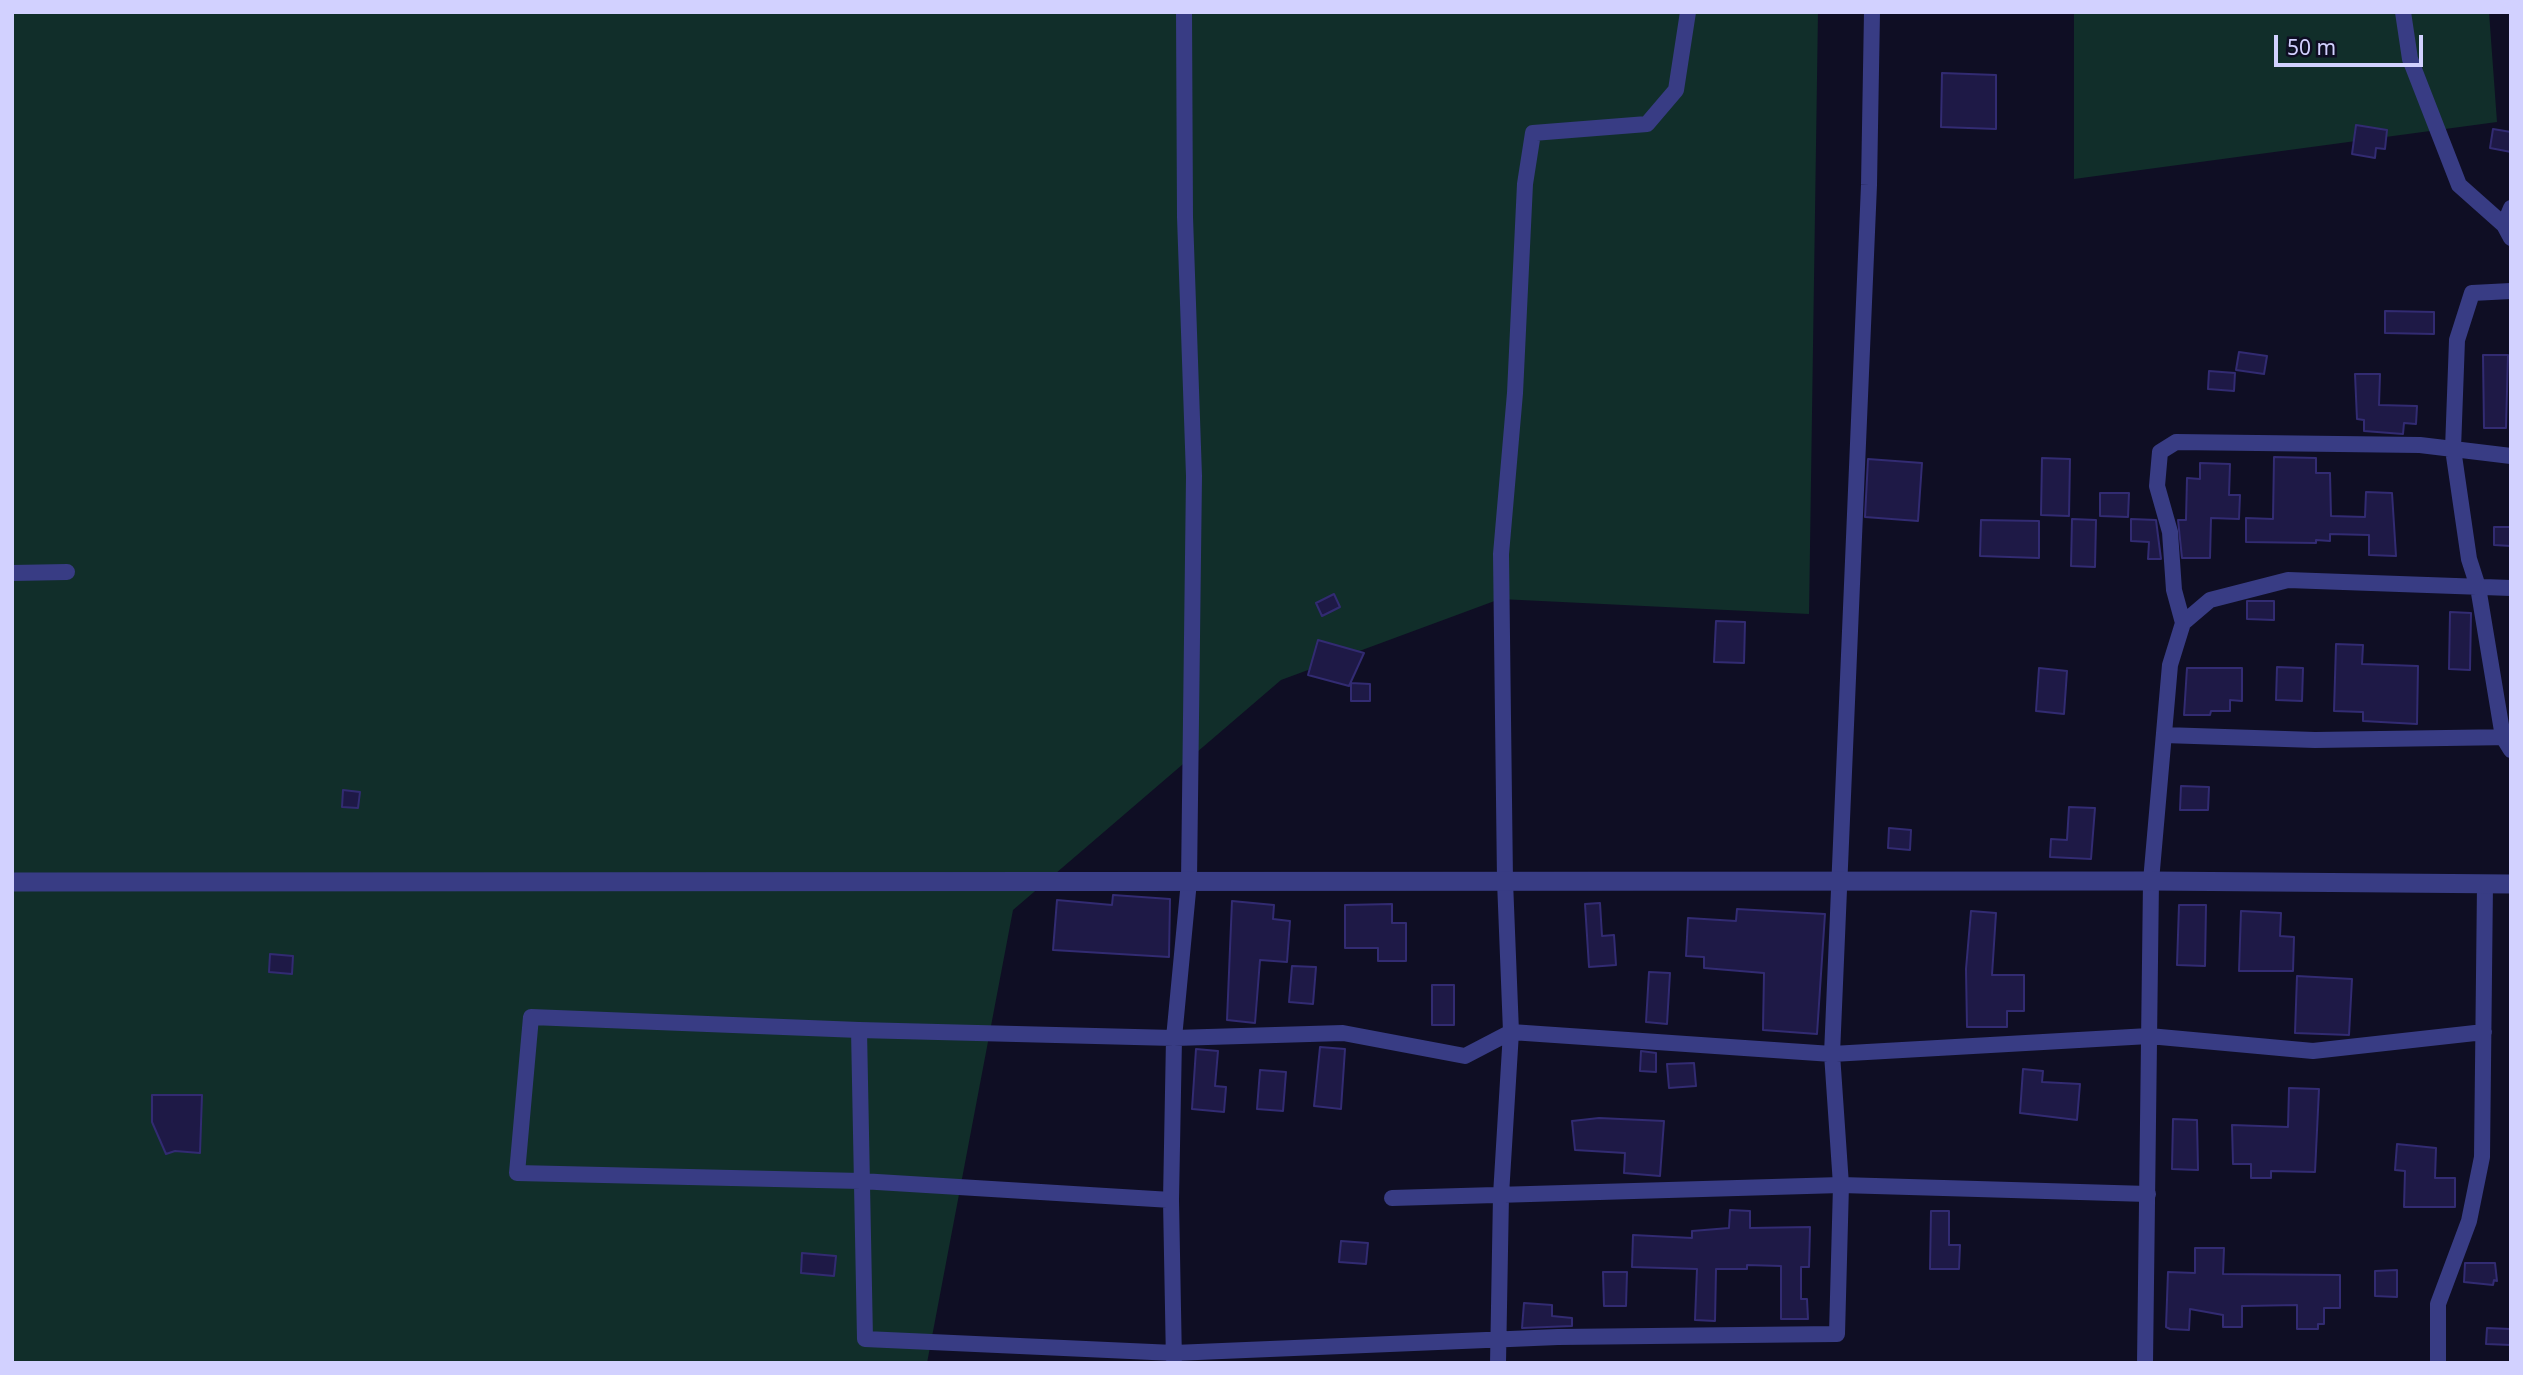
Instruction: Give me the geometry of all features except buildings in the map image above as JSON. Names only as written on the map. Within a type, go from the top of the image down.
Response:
[{"type":"street","points":[[1174,1358],[1171,1200],[1174,1038],[1189,881],[1194,476],[1185,217],[1184,12]]},
{"type":"street","points":[[1498,1363],[1502,1195],[1511,1032],[1505,881],[1501,554],[1515,393],[1525,184],[1532,133],[1647,124],[1676,90],[1688,12]]},
{"type":"street","points":[[859,1030],[865,1339],[1174,1358],[1497,1340],[1837,1334],[1841,1185],[1832,1054],[1868,199],[1872,12]]},
{"type":"street","points":[[2403,12],[2410,59],[2459,185],[2507,231]]},
{"type":"street","points":[[2507,231],[2511,208]]},
{"type":"street","points":[[2164,736],[2508,741],[2478,586],[2469,559],[2453,449],[2457,340],[2472,293],[2511,291]]},
{"type":"street","points":[[2146,1363],[2151,881],[2170,665],[2183,623],[2175,590],[2170,532],[2157,486],[2160,452],[2176,442],[2420,445],[2511,456]]},
{"type":"street","points":[[12,573],[67,572]]},
{"type":"street","points":[[2183,623],[2210,600],[2288,580],[2511,588]]},
{"type":"street","points":[[12,882],[2151,881],[2511,884]]},
{"type":"street","points":[[2438,1363],[2438,1304],[2469,1221],[2482,1157],[2485,884]]},
{"type":"street","points":[[1171,1200],[861,1181],[517,1174],[531,1017],[859,1030],[1174,1038],[1343,1033],[1465,1056],[1511,1032],[1832,1054],[2149,1035],[2313,1051],[2484,1032]]},
{"type":"street","points":[[1392,1198],[1841,1185],[2148,1194]]},
{"type":"green space","points":[[12,12],[1818,12],[1809,614],[1500,599],[1281,680],[1013,910],[927,1363],[12,1363]]},
{"type":"green space","points":[[2074,12],[2489,12],[2497,122],[2074,179]]}]
